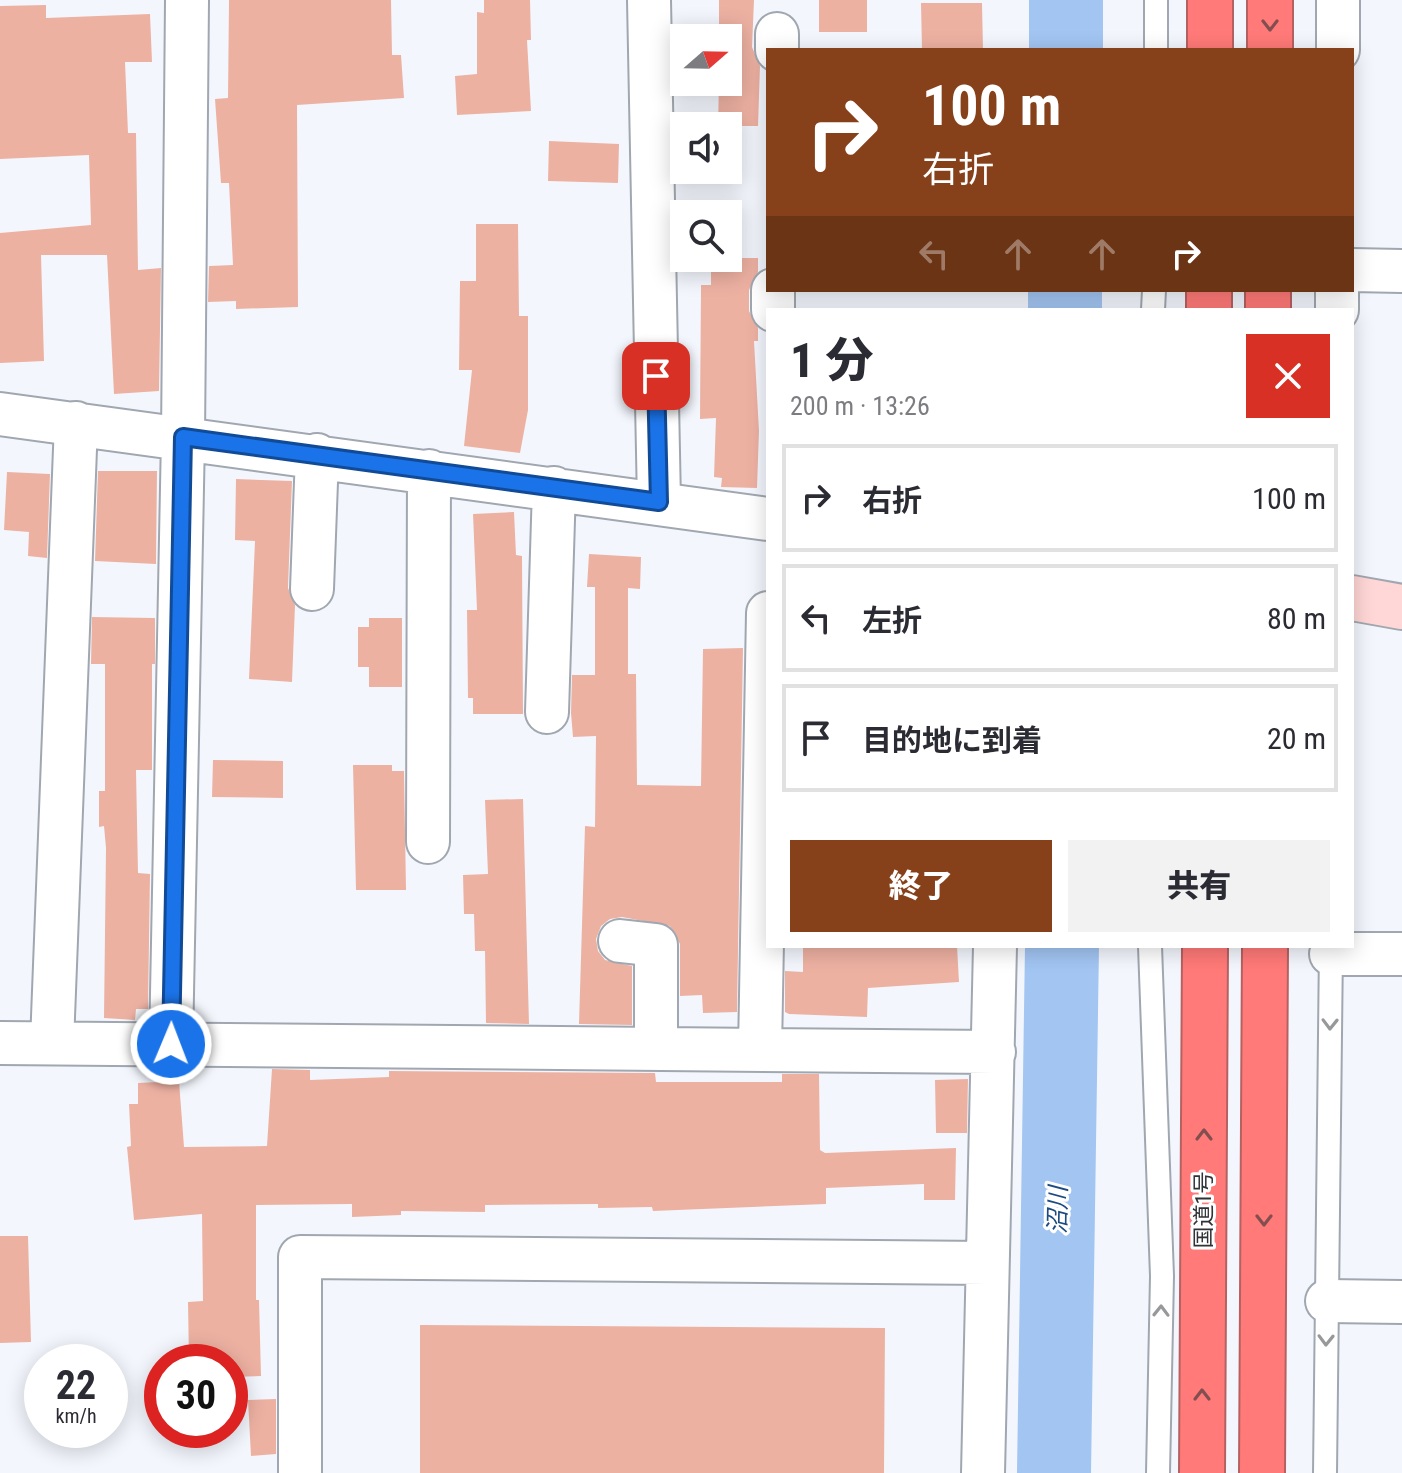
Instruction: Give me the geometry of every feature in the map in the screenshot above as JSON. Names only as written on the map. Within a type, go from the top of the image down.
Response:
[{"type":"highway","points":[[1210,0],[1210,48]]},
{"type":"highway","points":[[1270,0],[1270,48]]},
{"type":"highway","name":"国道1号","points":[[1202,1473],[1205,948]]},
{"type":"highway","points":[[1262,1473],[1265,948]]},
{"type":"street","points":[[171,1044],[183,437],[187,0]]},
{"type":"street","points":[[649,0],[659,502]]},
{"type":"street","points":[[1338,0],[1338,48]]},
{"type":"street","points":[[1354,270],[1402,271]]},
{"type":"street","points":[[0,414],[766,519]]},
{"type":"street","points":[[52,1043],[76,423]]},
{"type":"street","points":[[312,589],[317,455]]},
{"type":"street","points":[[428,842],[429,471]]},
{"type":"street","points":[[547,712],[554,488]]},
{"type":"street","points":[[1354,598],[1402,607]]},
{"type":"street","points":[[760,1050],[766,722]]},
{"type":"street","points":[[620,941],[656,945],[656,1048]]},
{"type":"street","points":[[983,1473],[995,948]]},
{"type":"street","points":[[1331,950],[1402,954]]},
{"type":"street","points":[[0,1043],[994,1052]]},
{"type":"street","points":[[300,1473],[300,1257],[987,1263]]},
{"type":"street","points":[[1327,1301],[1402,1302]]},
{"type":"lane","points":[[1156,0],[1156,48]]},
{"type":"lane","points":[[1150,948],[1162,1276],[1158,1473]]},
{"type":"lane","points":[[1325,1473],[1331,950]]},
{"type":"building","points":[[229,0],[391,0],[392,55],[401,55],[404,98],[297,105],[298,307],[236,309],[236,301],[208,302],[209,266],[233,265],[229,183],[221,183],[215,99],[228,98]]},
{"type":"building","points":[[484,0],[530,0],[531,40],[527,40],[531,111],[457,115],[455,76],[477,74],[477,12],[484,13]]},
{"type":"building","points":[[719,0],[754,0],[752,47],[760,66],[758,126],[742,126],[742,112],[718,112],[719,96],[742,96],[742,24],[719,24]]},
{"type":"building","points":[[819,0],[867,0],[867,32],[819,32]]},
{"type":"building","points":[[921,3],[982,3],[983,48],[922,48]]},
{"type":"building","points":[[46,5],[46,18],[150,14],[152,62],[125,62],[128,133],[136,133],[138,270],[161,268],[159,391],[114,394],[107,255],[41,255],[44,361],[0,363],[0,233],[91,225],[89,155],[0,159],[0,6]]},
{"type":"building","points":[[549,141],[619,144],[618,183],[548,181]]},
{"type":"building","points":[[476,224],[518,224],[519,316],[528,316],[528,410],[520,453],[464,446],[472,370],[459,370],[460,281],[476,281]]},
{"type":"building","points":[[742,258],[758,258],[758,272],[749,290],[749,311],[758,328],[758,341],[754,341],[759,431],[757,488],[721,487],[722,478],[714,477],[716,418],[700,419],[701,285],[711,285],[711,272],[742,272]]},
{"type":"building","points":[[98,471],[157,471],[156,564],[95,561]]},
{"type":"building","points":[[7,472],[50,474],[47,558],[28,556],[29,532],[4,530]]},
{"type":"building","points":[[236,479],[292,481],[288,588],[295,605],[292,682],[249,679],[255,541],[235,540]]},
{"type":"building","points":[[514,512],[516,555],[522,556],[523,714],[473,714],[473,698],[468,698],[467,610],[477,610],[473,514]]},
{"type":"building","points":[[589,554],[641,557],[640,589],[628,588],[628,674],[636,674],[637,785],[701,786],[703,649],[743,648],[737,1012],[703,1013],[702,995],[680,996],[680,944],[670,926],[622,917],[610,919],[601,926],[596,939],[598,951],[605,960],[632,966],[632,1025],[579,1024],[585,826],[595,827],[596,736],[573,737],[571,713],[572,675],[595,675],[595,587],[587,587]]},
{"type":"building","points":[[92,617],[155,618],[152,770],[136,770],[138,873],[150,874],[148,1009],[136,1009],[135,1020],[104,1018],[106,848],[104,826],[99,827],[99,791],[105,791],[105,664],[91,664]]},
{"type":"building","points":[[369,618],[402,618],[402,687],[369,687],[369,667],[358,667],[358,627],[369,627]]},
{"type":"building","points":[[213,760],[283,761],[283,798],[212,797]]},
{"type":"building","points":[[353,765],[392,765],[392,771],[404,771],[406,890],[356,890]]},
{"type":"building","points":[[523,799],[529,1024],[486,1023],[485,951],[475,951],[474,914],[464,914],[463,875],[488,874],[485,800]]},
{"type":"building","points":[[803,948],[957,948],[959,982],[868,988],[867,1017],[789,1014],[785,1012],[785,971],[803,972]]},
{"type":"building","points":[[272,1069],[310,1070],[310,1080],[389,1077],[389,1071],[655,1073],[656,1082],[782,1082],[782,1074],[819,1074],[820,1150],[825,1153],[956,1148],[955,1200],[924,1200],[924,1184],[826,1188],[826,1204],[653,1211],[652,1207],[598,1208],[598,1204],[485,1205],[485,1212],[401,1211],[401,1215],[352,1217],[352,1204],[256,1205],[256,1300],[259,1300],[261,1376],[248,1376],[248,1344],[189,1344],[188,1302],[203,1301],[202,1214],[134,1220],[127,1147],[131,1146],[129,1104],[138,1104],[138,1083],[179,1081],[184,1147],[267,1146]]},
{"type":"building","points":[[968,1079],[967,1133],[936,1133],[935,1080]]},
{"type":"building","points":[[0,1236],[28,1236],[31,1342],[0,1343]]},
{"type":"building","points":[[420,1325],[885,1328],[884,1473],[420,1473]]},
{"type":"building","points":[[276,1399],[276,1454],[251,1456],[248,1400]]},
{"type":"waterway","name":"沼川","points":[[1066,0],[1066,48]]},
{"type":"waterway","name":"沼川","points":[[1065,292],[1065,308]]},
{"type":"waterway","name":"沼川","points":[[1054,1473],[1062,948]]},
{"type":"route","points":[[171,1044],[183,437],[659,502],[656,376]]}]
